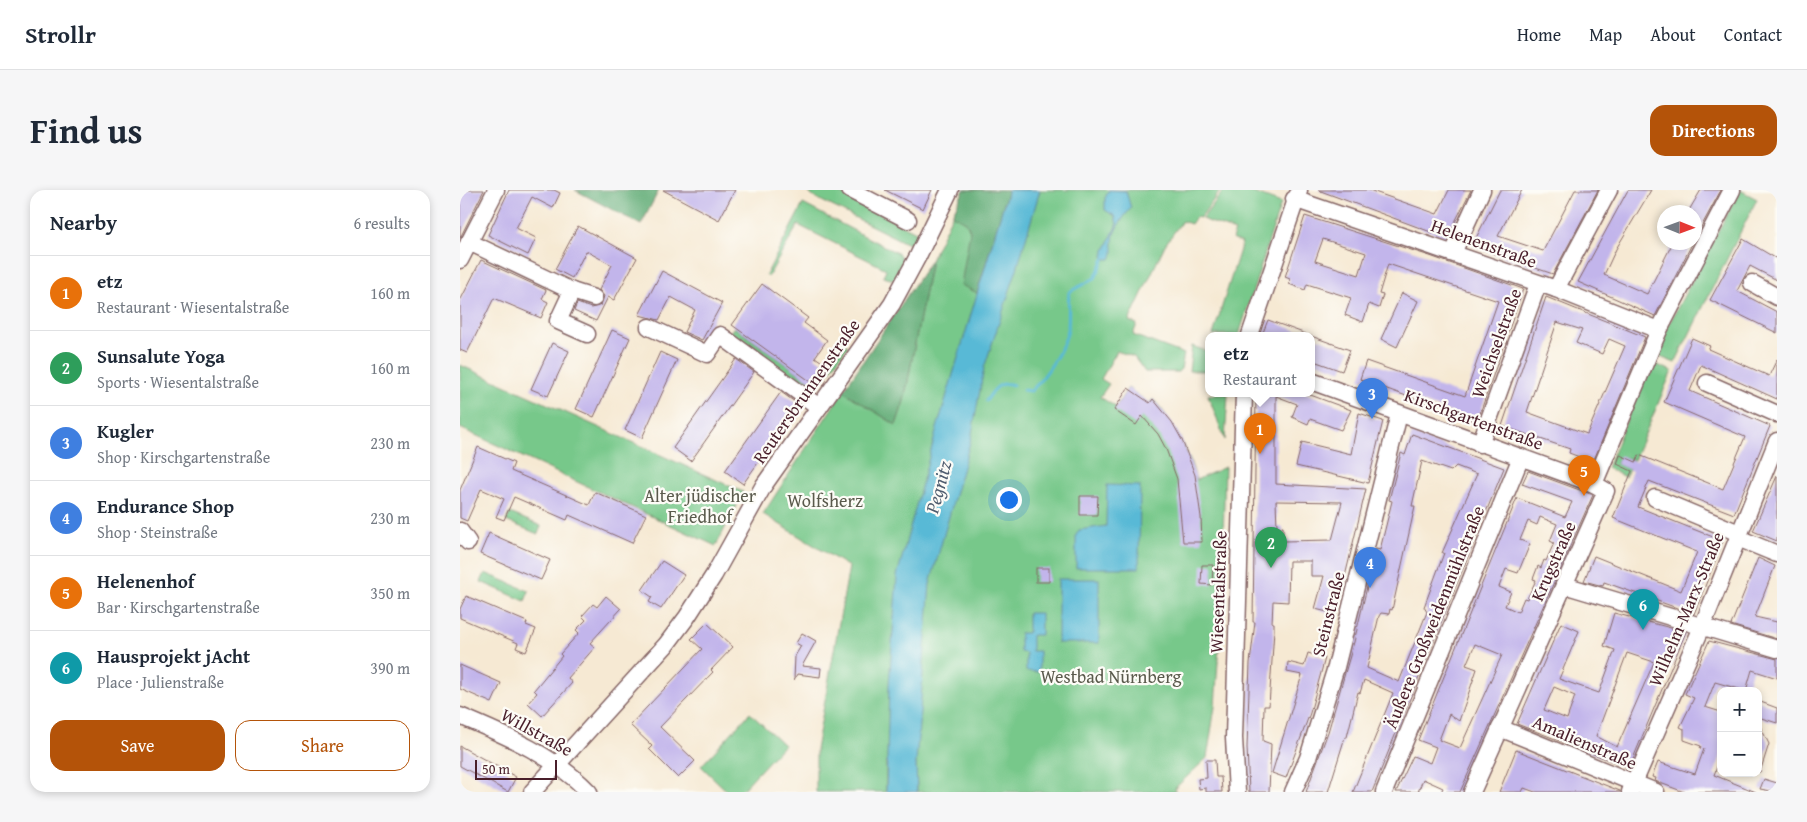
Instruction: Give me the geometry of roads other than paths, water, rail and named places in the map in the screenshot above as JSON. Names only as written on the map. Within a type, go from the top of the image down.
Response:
[{"type":"street","points":[[460,260],[496,190]]},
{"type":"street","points":[[850,190],[908,220]]},
{"type":"street","name":"Reutersbrunnenstraße","points":[[532,792],[666,645],[687,617],[714,575],[764,485],[892,304],[950,190]]},
{"type":"street","points":[[1453,253],[1482,190]]},
{"type":"street","points":[[1556,289],[1609,190]]},
{"type":"street","points":[[1594,484],[1659,330],[1732,190]]},
{"type":"street","points":[[1251,332],[1297,195]]},
{"type":"street","name":"Helenenstraße","points":[[1297,195],[1556,289],[1659,330]]},
{"type":"street","points":[[469,242],[572,291],[594,298]]},
{"type":"street","name":"Weichselstraße","points":[[1480,444],[1538,284]]},
{"type":"street","points":[[1752,284],[1777,297]]},
{"type":"street","points":[[572,291],[558,321],[587,334]]},
{"type":"street","points":[[649,327],[707,354],[720,335],[819,407]]},
{"type":"street","name":"Kirschgartenstraße","points":[[1315,382],[1594,484]]},
{"type":"street","points":[[1707,383],[1777,414]]},
{"type":"street","name":"Wiesentalstraße","points":[[1237,792],[1234,738],[1244,397]]},
{"type":"street","name":"Steinstraße","points":[[1293,792],[1308,758],[1336,667],[1399,414]]},
{"type":"street","name":"Wilhelm-Marx-Straße","points":[[1632,788],[1702,627],[1777,441]]},
{"type":"street","name":"Äußere Großweidenmühlstraße","points":[[1384,792],[1521,457]]},
{"type":"street","name":"Krugstraße","points":[[1472,792],[1606,491],[1594,484]]},
{"type":"street","points":[[1655,498],[1777,554]]},
{"type":"street","points":[[1564,585],[1777,649]]},
{"type":"street","name":"Willstraße","points":[[460,716],[514,739],[558,764],[589,792]]},
{"type":"street","name":"Amalienstraße","points":[[1500,728],[1632,788],[1656,792]]},
{"type":"water","name":"Pegnitz","points":[[1008,190],[1040,190],[1017,269],[984,368],[971,439],[930,584],[916,763],[917,792],[886,792],[889,685],[897,576],[937,428]]},
{"type":"water","points":[[1109,190],[1126,191],[1131,208],[1115,231],[1111,259],[1104,259],[1103,255],[1117,224],[1115,216],[1105,210],[1105,198]]},
{"type":"water","points":[[1107,485],[1140,486],[1139,568],[1076,568],[1076,535],[1079,530],[1106,526]]},
{"type":"water","points":[[1058,579],[1099,579],[1099,643],[1058,643]]},
{"type":"water","points":[[1028,613],[1041,613],[1041,635],[1032,635],[1032,651],[1039,651],[1039,672],[1026,671],[1026,653],[1020,652],[1020,633],[1028,633]]},
{"type":"waterway","points":[[1023,390],[1031,391],[1054,362],[1063,344],[1068,328],[1069,292],[1095,278],[1104,259]]},
{"type":"waterway","points":[[986,401],[1000,385],[1013,385]]},
{"type":"place","name":"Kugler","points":[[1372,419]]},
{"type":"place","name":"etz","points":[[1260,454]]},
{"type":"place","name":"Helenenhof","points":[[1584,496]]},
{"type":"place","name":"Sunsalute Yoga","points":[[1271,568]]},
{"type":"place","name":"Endurance Shop","points":[[1370,588]]},
{"type":"place","name":"Hausprojekt jAcht","points":[[1643,630]]},
{"type":"park label","name":"Wolfsherz","points":[[825,500]]},
{"type":"park label","name":"Alter jüdischer Friedhof","points":[[700,505]]},
{"type":"park label","name":"Westbad Nürnberg","points":[[1111,676]]}]
